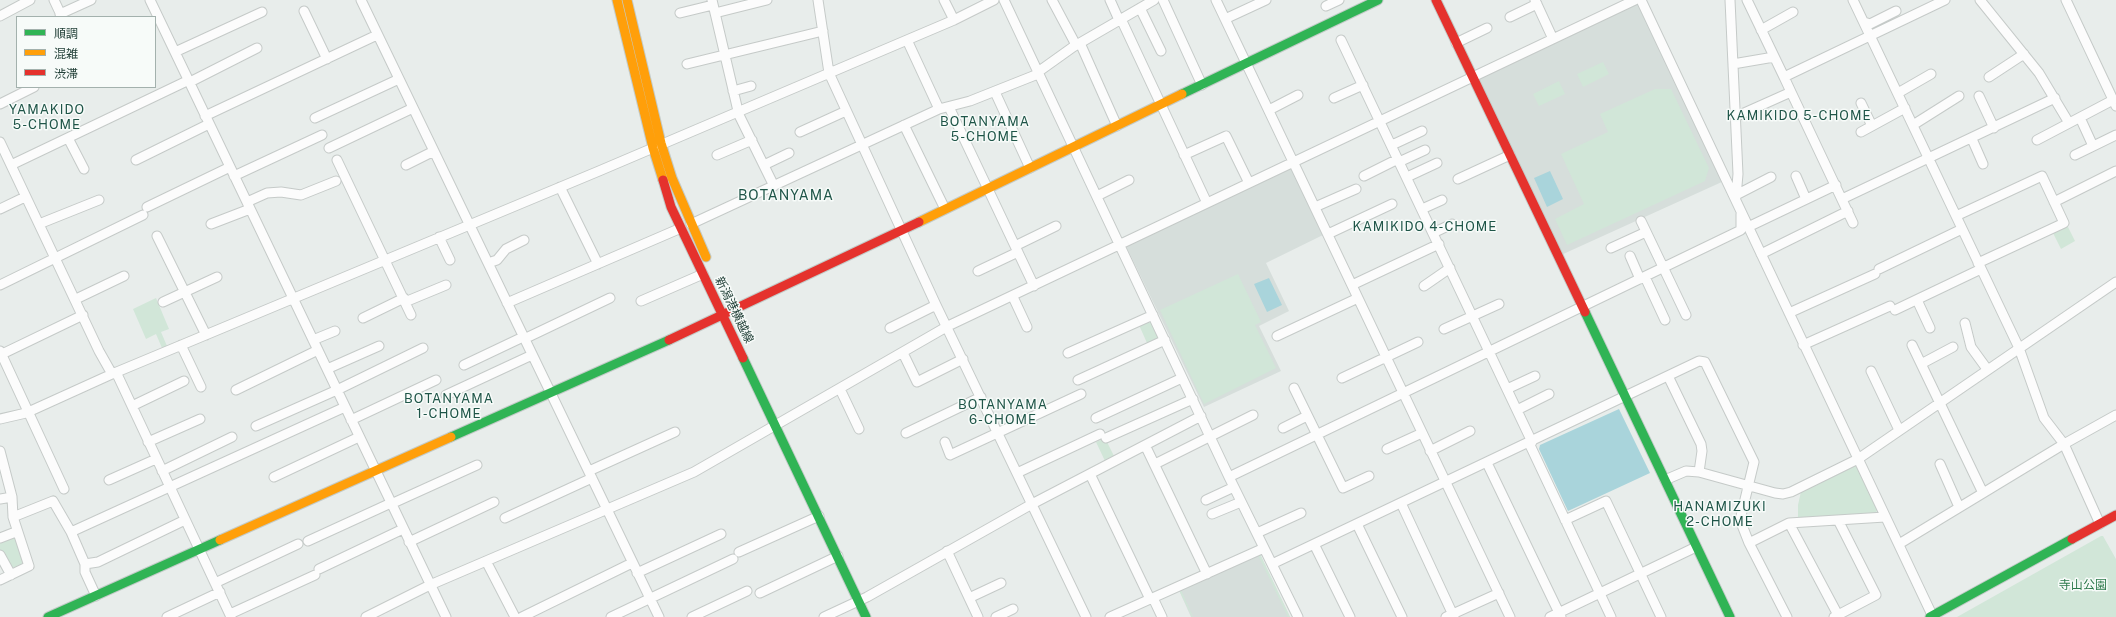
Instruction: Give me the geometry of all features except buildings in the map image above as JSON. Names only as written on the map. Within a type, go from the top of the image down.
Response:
[{"type":"street","points":[[0,16],[30,0]]},
{"type":"street","points":[[54,0],[61,16],[91,0]]},
{"type":"street","points":[[150,0],[446,617]]},
{"type":"street","name":"新潟港横越線","points":[[617,0],[653,148],[671,207],[703,274],[727,314]]},
{"type":"street","name":"新潟港横越線","points":[[628,0],[661,143],[672,178],[727,314],[863,599],[866,617]]},
{"type":"street","points":[[680,13],[713,6],[767,0]]},
{"type":"street","points":[[818,0],[829,72],[861,145],[936,305],[948,326],[1086,617]]},
{"type":"street","points":[[944,0],[954,20]]},
{"type":"street","points":[[0,419],[28,410],[653,148],[661,143],[954,20],[994,0]]},
{"type":"street","points":[[1004,0],[1229,478],[1298,617]]},
{"type":"street","points":[[1052,0],[1078,44],[1117,126]]},
{"type":"street","points":[[1110,0],[1207,203]]},
{"type":"street","points":[[691,224],[939,109],[995,92],[1038,73],[1078,44],[1154,0]]},
{"type":"street","points":[[1163,0],[1202,85]]},
{"type":"street","points":[[1216,0],[1510,617]]},
{"type":"street","points":[[1225,19],[1266,0]]},
{"type":"street","points":[[1326,6],[1339,0]]},
{"type":"street","points":[[48,617],[64,614],[96,596],[727,314],[1378,0]]},
{"type":"street","points":[[1436,0],[1730,617]]},
{"type":"street","points":[[366,617],[430,585],[694,472],[948,326],[1120,246],[1294,161],[1635,0]]},
{"type":"street","points":[[1641,0],[1736,197],[1741,212],[1803,345],[1899,544],[1932,617],[2116,515]]},
{"type":"street","points":[[1730,0],[1738,174],[1736,197]]},
{"type":"street","points":[[1747,0],[1853,223]]},
{"type":"street","points":[[1852,0],[1864,22],[1928,160],[2019,348],[2044,418],[2064,444],[2100,524]]},
{"type":"street","points":[[1784,77],[1945,0]]},
{"type":"street","points":[[1980,0],[2039,72],[2069,123]]},
{"type":"street","points":[[2037,140],[2069,123],[2115,103],[2066,0]]},
{"type":"street","points":[[363,1],[434,152],[591,475],[632,564],[659,617]]},
{"type":"street","points":[[1510,17],[1536,2],[1553,39]]},
{"type":"street","points":[[713,6],[738,111],[774,186]]},
{"type":"street","points":[[1140,8],[1161,51]]},
{"type":"street","points":[[304,11],[327,59]]},
{"type":"street","points":[[1864,22],[1870,24],[1896,11]]},
{"type":"street","points":[[175,52],[262,12]]},
{"type":"street","points":[[1761,30],[1793,12]]},
{"type":"street","points":[[1456,43],[1487,28]]},
{"type":"street","points":[[687,64],[823,31]]},
{"type":"street","points":[[136,160],[207,120],[327,59],[378,35]]},
{"type":"street","points":[[907,40],[939,109]]},
{"type":"street","points":[[1341,40],[1490,352],[1565,520],[1611,617]]},
{"type":"street","points":[[11,165],[257,48]]},
{"type":"street","points":[[1989,77],[2024,54]]},
{"type":"street","points":[[1733,64],[1774,57]]},
{"type":"street","points":[[1898,93],[1931,74]]},
{"type":"street","points":[[315,118],[399,78]]},
{"type":"street","points":[[1334,98],[1363,85]]},
{"type":"street","points":[[733,91],[751,86]]},
{"type":"street","points":[[0,104],[32,88]]},
{"type":"street","points":[[995,92],[1030,168]]},
{"type":"street","points":[[1735,117],[1791,92]]},
{"type":"street","points":[[1269,110],[1298,95]]},
{"type":"street","points":[[1913,125],[1937,112],[1959,96]]},
{"type":"street","points":[[1980,96],[1994,128]]},
{"type":"street","points":[[1842,199],[1928,160],[2055,98]]},
{"type":"street","points":[[1861,103],[1872,126]]},
{"type":"street","points":[[949,107],[1034,286]]},
{"type":"street","points":[[329,148],[413,108]]},
{"type":"street","points":[[1861,132],[1905,108]]},
{"type":"street","points":[[800,132],[846,111]]},
{"type":"street","points":[[2082,122],[2093,146]]},
{"type":"street","points":[[904,125],[945,209]]},
{"type":"street","points":[[1392,145],[1422,131]]},
{"type":"street","points":[[234,176],[322,135]]},
{"type":"street","points":[[2075,155],[2116,135]]},
{"type":"street","points":[[1184,155],[1226,136],[1249,183]]},
{"type":"street","points":[[68,138],[84,169]]},
{"type":"street","points":[[1972,139],[1983,164]]},
{"type":"street","points":[[717,155],[752,140]]},
{"type":"street","points":[[0,142],[2,152],[11,165],[25,197],[83,315],[132,406],[231,616],[404,529]]},
{"type":"street","points":[[1364,176],[1425,150]]},
{"type":"street","points":[[406,165],[434,152]]},
{"type":"street","points":[[764,165],[788,153]]},
{"type":"street","points":[[1458,179],[1510,155]]},
{"type":"street","points":[[336,160],[382,256],[386,260],[411,315]]},
{"type":"street","points":[[1407,177],[1437,163]]},
{"type":"street","points":[[0,285],[230,167]]},
{"type":"street","points":[[2054,202],[2116,171]]},
{"type":"street","points":[[1796,176],[1806,199]]},
{"type":"street","points":[[1803,345],[1893,308],[1917,300],[2064,223],[2042,176],[1956,216]]},
{"type":"street","points":[[1736,197],[1771,177]]},
{"type":"street","points":[[1097,196],[1129,180]]},
{"type":"street","points":[[211,224],[248,205],[267,193],[281,192],[301,195],[336,181]]},
{"type":"street","points":[[1748,227],[1836,185]]},
{"type":"street","points":[[560,187],[598,264]]},
{"type":"street","points":[[1315,207],[1356,188]]},
{"type":"street","points":[[0,209],[25,197]]},
{"type":"street","points":[[39,224],[99,200]]},
{"type":"street","points":[[1422,209],[1442,200]]},
{"type":"street","points":[[1328,234],[1392,204]]},
{"type":"street","points":[[1761,254],[1848,211]]},
{"type":"street","points":[[1229,478],[1741,230],[1741,212]]},
{"type":"street","points":[[1641,221],[1686,315]]},
{"type":"street","points":[[1434,233],[1452,224]]},
{"type":"street","points":[[978,271],[1056,226]]},
{"type":"street","points":[[507,303],[681,228]]},
{"type":"street","points":[[1789,314],[1962,229]]},
{"type":"street","points":[[1611,248],[1646,232]]},
{"type":"street","points":[[157,236],[206,335]]},
{"type":"street","points":[[439,237],[450,260]]},
{"type":"street","points":[[488,263],[497,260],[506,249],[524,240]]},
{"type":"street","points":[[1352,285],[1439,244]]},
{"type":"street","points":[[1630,256],[1665,320]]},
{"type":"street","points":[[1424,286],[1450,268]]},
{"type":"street","points":[[641,301],[703,274]]},
{"type":"street","points":[[76,299],[124,276]]},
{"type":"street","points":[[163,302],[217,277]]},
{"type":"street","points":[[1666,480],[1686,471],[1699,472],[1783,494],[1791,492],[1858,459],[2116,282]]},
{"type":"street","points":[[363,318],[404,300],[446,285]]},
{"type":"street","points":[[1013,296],[1027,327]]},
{"type":"street","points":[[464,365],[610,298]]},
{"type":"street","points":[[1277,336],[1358,298]]},
{"type":"street","points":[[1917,300],[1930,328]]},
{"type":"street","points":[[1444,329],[1499,304]]},
{"type":"street","points":[[890,328],[936,305]]},
{"type":"street","points":[[64,489],[1,353],[83,315]]},
{"type":"street","points":[[1068,353],[1153,315]]},
{"type":"street","points":[[1965,323],[1971,347],[1987,370]]},
{"type":"street","points":[[313,340],[335,331]]},
{"type":"street","points":[[1078,380],[1165,340]]},
{"type":"street","points":[[1342,378],[1418,342]]},
{"type":"street","points":[[181,345],[201,387]]},
{"type":"street","points":[[1912,345],[1983,493]]},
{"type":"street","points":[[327,369],[379,346]]},
{"type":"street","points":[[1921,364],[1953,347]]},
{"type":"street","points":[[256,426],[337,390],[423,348]]},
{"type":"street","points":[[236,390],[318,350]]},
{"type":"street","points":[[903,353],[917,382],[963,359]]},
{"type":"street","points":[[446,395],[532,355]]},
{"type":"street","points":[[1272,564],[1530,443],[1699,361],[1706,362],[1754,462],[1740,520],[1749,543],[1786,617]]},
{"type":"street","points":[[1871,371],[1899,430]]},
{"type":"street","points":[[1507,389],[1535,376]]},
{"type":"street","points":[[1668,376],[1701,444],[1702,451],[1699,472]]},
{"type":"street","points":[[1096,418],[1182,378]]},
{"type":"street","points":[[351,420],[436,380]]},
{"type":"street","points":[[132,406],[184,381]]},
{"type":"street","points":[[1294,388],[1343,488],[1369,476]]},
{"type":"street","points":[[840,389],[859,429]]},
{"type":"street","points":[[945,442],[950,455],[1080,394]]},
{"type":"street","points":[[1517,410],[1549,394]]},
{"type":"street","points":[[906,433],[981,397]]},
{"type":"street","points":[[1017,473],[1192,399]]},
{"type":"street","points":[[71,532],[345,407]]},
{"type":"street","points":[[1155,464],[1253,415]]},
{"type":"street","points":[[1899,544],[2064,444],[2116,415]]},
{"type":"street","points":[[824,617],[863,599],[1032,504],[1201,416]]},
{"type":"street","points":[[1283,428],[1307,416]]},
{"type":"street","points":[[148,442],[200,419]]},
{"type":"street","name":"新潟港横越線","points":[[779,424],[838,556],[863,599],[876,617]]},
{"type":"street","points":[[1430,451],[1470,431]]},
{"type":"street","points":[[505,518],[676,432]]},
{"type":"street","points":[[1387,449],[1422,433]]},
{"type":"street","points":[[274,477],[359,437]]},
{"type":"street","points":[[162,471],[232,438]]},
{"type":"street","points":[[1145,445],[1207,574]]},
{"type":"street","points":[[0,450],[3,467],[12,497],[13,517],[29,566],[0,580]]},
{"type":"street","points":[[109,480],[156,459]]},
{"type":"street","points":[[1487,463],[1560,615]]},
{"type":"street","points":[[1940,464],[1959,507]]},
{"type":"street","points":[[308,541],[477,465]]},
{"type":"street","points":[[1090,474],[1151,599],[1162,617]]},
{"type":"street","points":[[1206,500],[1234,487]]},
{"type":"street","points":[[0,499],[12,497]]},
{"type":"street","points":[[13,517],[53,501],[71,532],[85,564],[85,572],[96,596]]},
{"type":"street","points":[[1565,520],[1606,501],[1661,617]]},
{"type":"street","points":[[409,542],[494,502]]},
{"type":"street","points":[[1212,514],[1241,502]]},
{"type":"street","points":[[1401,503],[1450,616],[1499,592]]},
{"type":"street","points":[[1257,533],[1301,513]]},
{"type":"street","points":[[739,552],[819,516]]},
{"type":"street","points":[[1749,543],[1789,524],[1885,517]]},
{"type":"street","points":[[85,564],[98,562],[185,520]]},
{"type":"street","points":[[1789,524],[1836,616],[1876,595],[1838,520]]},
{"type":"street","points":[[1358,524],[1402,617]]},
{"type":"street","points":[[0,538],[13,533],[18,533]]},
{"type":"street","points":[[637,573],[720,534]]},
{"type":"street","points":[[215,583],[298,544]]},
{"type":"street","points":[[1314,544],[1350,617]]},
{"type":"street","points":[[1550,617],[1560,615],[1600,593],[1696,547]]},
{"type":"street","points":[[1110,617],[1264,548]]},
{"type":"street","points":[[947,551],[978,617]]},
{"type":"street","points":[[0,555],[11,575]]},
{"type":"street","points":[[760,593],[838,556]]},
{"type":"street","points":[[611,617],[733,559]]},
{"type":"street","points":[[486,561],[515,617]]},
{"type":"street","points":[[526,616],[632,564]]},
{"type":"street","points":[[969,598],[1001,583]]},
{"type":"street","points":[[692,617],[747,591]]},
{"type":"street","points":[[167,617],[220,592]]},
{"type":"street","points":[[996,617],[1013,609]]},
{"type":"shaded area","points":[[1635,4],[1638,4],[1724,181],[1561,255],[1478,76]]},
{"type":"shaded area","points":[[1291,168],[1323,235],[1266,263],[1289,311],[1259,326],[1281,371],[1204,407],[1126,246]]},
{"type":"shaded area","points":[[1259,552],[1290,617],[1191,617],[1178,588]]},
{"type":"green space","points":[[1603,62],[1609,74],[1583,87],[1577,74]]},
{"type":"green space","points":[[1559,81],[1565,94],[1539,106],[1533,94]]},
{"type":"green space","points":[[1655,89],[1671,89],[1709,168],[1705,181],[1567,245],[1555,219],[1584,204],[1561,154],[1608,132],[1600,114]]},
{"type":"green space","points":[[2067,225],[2075,241],[2061,249],[2052,231]]},
{"type":"green space","points":[[1238,274],[1261,322],[1255,325],[1276,368],[1204,404],[1160,310]]},
{"type":"green space","points":[[156,298],[169,329],[161,332],[167,346],[162,348],[156,334],[146,339],[133,309]]},
{"type":"green space","points":[[1148,322],[1154,324],[1160,338],[1147,343],[1139,325]]},
{"type":"green space","points":[[1105,438],[1114,456],[1105,461],[1096,442]]},
{"type":"green space","points":[[1858,459],[1880,505],[1873,518],[1798,523],[1798,505],[1802,487]]},
{"type":"green space","points":[[11,535],[17,537],[24,558],[21,565],[15,568],[8,566],[0,552],[0,540]]},
{"type":"green space","name":"寺山公園","points":[[2103,536],[2116,559],[2116,617],[1957,617]]},
{"type":"green space","points":[[1259,552],[1290,617],[1288,617],[1258,555],[1181,590],[1192,617],[1178,588]]},
{"type":"water","points":[[1550,171],[1563,199],[1547,207],[1534,178]]},
{"type":"water","points":[[1269,278],[1282,305],[1267,312],[1254,284]]},
{"type":"water","points":[[1619,409],[1650,473],[1568,511],[1539,449],[1540,445]]},
{"type":"traffic: fast","points":[[1182,94],[1378,0]]},
{"type":"traffic: fast","points":[[1585,312],[1730,617]]},
{"type":"traffic: fast","points":[[451,437],[669,340]]},
{"type":"traffic: fast","points":[[743,358],[866,617]]},
{"type":"traffic: fast","points":[[1930,617],[2072,539]]},
{"type":"traffic: fast","points":[[48,617],[220,540]]},
{"type":"traffic: slow","points":[[617,0],[653,148],[663,180]]},
{"type":"traffic: slow","points":[[627,0],[661,143],[672,178],[706,257]]},
{"type":"traffic: slow","points":[[919,222],[1182,94]]},
{"type":"traffic: slow","points":[[220,540],[451,437]]},
{"type":"traffic: jam","points":[[1436,0],[1585,312]]},
{"type":"traffic: jam","points":[[663,180],[671,207],[743,358]]},
{"type":"traffic: jam","points":[[669,340],[919,222]]},
{"type":"traffic: jam","points":[[2072,539],[2116,515]]},
{"type":"district","name":"KAMIKIDO 5-CHOME","points":[[1799,116]]},
{"type":"district","name":"YAMAKIDO 5-CHOME","points":[[47,118]]},
{"type":"district","name":"BOTANYAMA 5-CHOME","points":[[985,130]]},
{"type":"district","name":"BOTANYAMA","points":[[786,196]]},
{"type":"district","name":"KAMIKIDO 4-CHOME","points":[[1425,227]]},
{"type":"district","name":"BOTANYAMA 1-CHOME","points":[[449,406]]},
{"type":"district","name":"BOTANYAMA 6-CHOME","points":[[1003,412]]},
{"type":"district","name":"HANAMIZUKI 2-CHOME","points":[[1720,514]]}]
